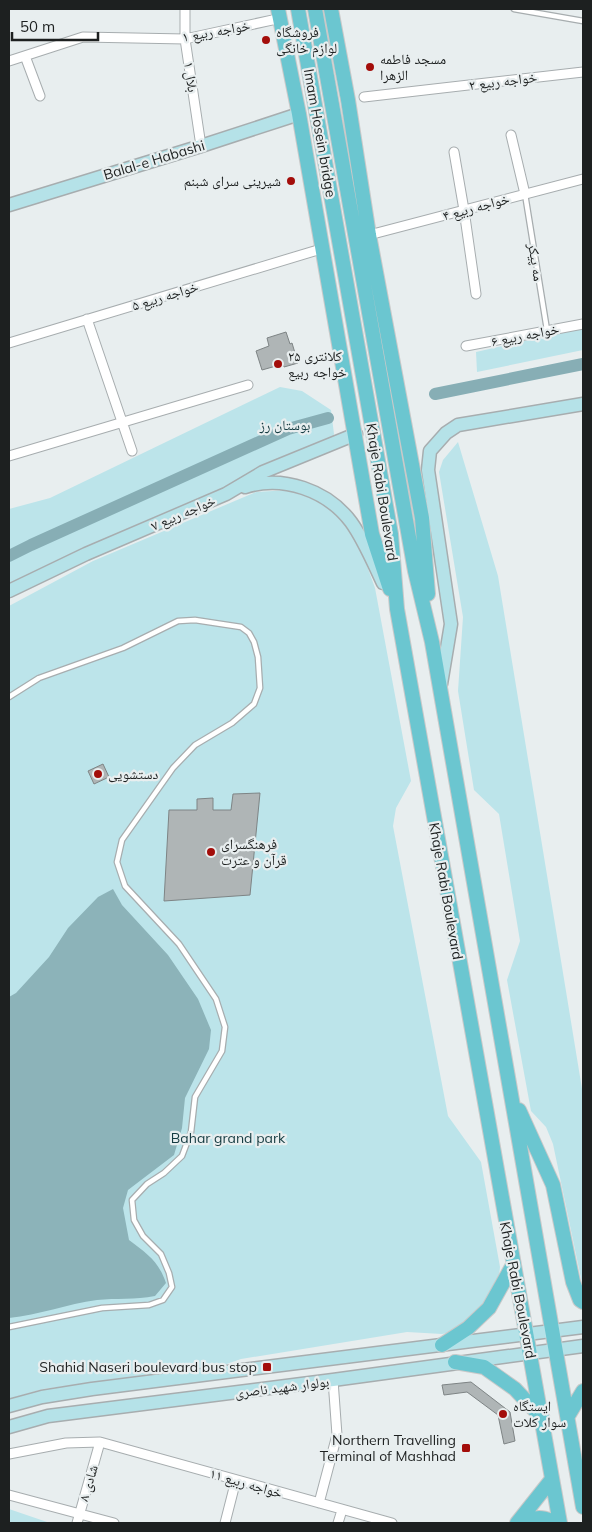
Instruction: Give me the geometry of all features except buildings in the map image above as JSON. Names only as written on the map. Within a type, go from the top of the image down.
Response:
[{"type":"main road","name":"Imam Hosein bridge","points":[[298,9],[341,258]]},
{"type":"main road","name":"Imam Hosein bridge","points":[[315,9],[359,255]]},
{"type":"main road","points":[[331,9],[349,105],[369,235],[422,518],[432,642]]},
{"type":"main road","points":[[278,14],[299,114],[372,534],[396,610]]},
{"type":"main road","name":"Khaje Rabi Boulevard","points":[[359,255],[415,570],[432,642],[583,1507]]},
{"type":"main road","name":"Khaje Rabi Boulevard","points":[[341,258],[392,534],[396,610],[513,1265],[543,1419],[559,1523]]},
{"type":"main road","points":[[510,1090],[553,1185],[573,1282],[580,1300],[583,1302]]},
{"type":"main road","points":[[442,1345],[468,1328],[489,1308],[513,1265]]},
{"type":"main road","points":[[455,1362],[484,1367],[509,1384],[543,1419]]},
{"type":"main road","points":[[568,1416],[583,1392]]},
{"type":"main road","points":[[516,1523],[552,1479]]},
{"type":"main road","points":[[527,1523],[537,1518],[546,1518],[559,1523]]},
{"type":"street","name":"بلال ۱","points":[[185,9],[185,39],[201,146]]},
{"type":"street","name":"خواجه ربیع ۱","points":[[9,61],[83,36],[185,39],[278,14]]},
{"type":"street","points":[[25,56],[40,96]]},
{"type":"street","name":"خواجه ربیع ۲","points":[[364,97],[583,72]]},
{"type":"street","name":"Balal-e Habashi","points":[[9,205],[299,114]]},
{"type":"street","points":[[511,134],[525,194]]},
{"type":"street","points":[[454,152],[476,294]]},
{"type":"street","name":"خواجه ربیع ۴","points":[[369,235],[583,179]]},
{"type":"street","name":"خواجه ربیع ۵","points":[[9,343],[321,249]]},
{"type":"street","points":[[87,319],[132,451]]},
{"type":"street","name":"خواجه ربیع ۶","points":[[466,346],[583,324]]},
{"type":"street","points":[[9,456],[248,384]]},
{"type":"street","points":[[440,689],[451,624],[428,470],[430,451],[446,433],[458,425],[583,404]]},
{"type":"street","name":"خواجه ربیع ۷","points":[[9,591],[86,554],[226,494],[263,472],[356,434]]},
{"type":"street","points":[[226,494],[250,485],[274,483],[299,486],[322,496],[350,520],[396,610]]},
{"type":"street","name":"بولوار شهید ناصری","points":[[9,1406],[42,1397],[92,1389],[583,1327]]},
{"type":"street","name":"بولوار شهید ناصری","points":[[9,1427],[48,1416],[583,1346]]},
{"type":"street","points":[[319,1503],[336,1436],[333,1380]]},
{"type":"street","name":"خواجه ربیع ۱۱","points":[[9,1454],[66,1443],[100,1442],[392,1523]]},
{"type":"street","name":"شادی ۸","points":[[78,1519],[100,1442]]},
{"type":"street","points":[[225,1523],[236,1480]]},
{"type":"street","points":[[9,1495],[78,1519],[114,1523]]},
{"type":"street","points":[[338,1523],[342,1510]]},
{"type":"lane","points":[[514,9],[583,21]]},
{"type":"lane","name":"مه پیکر","points":[[525,194],[547,330]]},
{"type":"lane","points":[[9,698],[39,678],[123,648],[178,621],[194,620],[240,627],[249,633],[254,642],[258,657],[260,688],[254,704],[232,723],[195,746],[173,768],[122,840],[117,862],[125,886],[179,944],[216,999],[225,1027],[222,1050],[195,1098],[191,1132],[182,1156],[164,1173],[147,1184],[132,1200],[134,1220],[143,1236],[161,1254],[169,1273],[172,1287],[164,1300],[149,1305],[102,1308],[9,1328]]},
{"type":"green space","points":[[583,328],[583,350],[477,372],[476,352]]},
{"type":"green space","name":"بوستان رز","points":[[280,387],[302,391],[331,410],[334,434],[331,447],[103,541],[9,584],[9,509],[50,498]]},
{"type":"green space","points":[[458,442],[498,576],[583,1095],[583,1288],[553,1144],[546,1127],[531,1111],[507,980],[520,941],[499,814],[474,790],[458,691],[463,617],[439,472],[443,460]]},
{"type":"green space","name":"Bahar grand park","points":[[290,490],[320,499],[346,526],[362,552],[375,588],[411,781],[396,808],[393,826],[448,1116],[481,1162],[500,1267],[498,1286],[468,1322],[452,1332],[442,1334],[407,1332],[241,1359],[221,1366],[43,1389],[9,1399],[9,606],[93,561],[256,492]]},
{"type":"green space","points":[[9,1509],[50,1523],[9,1523]]},
{"type":"shaded area","points":[[113,889],[122,905],[168,955],[198,999],[211,1030],[209,1049],[185,1098],[182,1128],[174,1155],[128,1190],[123,1208],[129,1240],[156,1263],[166,1283],[155,1296],[97,1300],[9,1318],[9,997],[16,993],[49,957],[68,928],[98,897]]},
{"type":"waterway","points":[[435,394],[583,364]]},
{"type":"waterway","points":[[9,556],[288,429],[328,418]]},
{"type":"place","name":"فروشگاه لوازم خانگی","points":[[266,40]]},
{"type":"place","name":"مسجد فاطمه الزهرا","points":[[370,67]]},
{"type":"place","name":"شیرینی سرای شبنم","points":[[291,181]]},
{"type":"place","name":"کلانتری ٢۵ خواجه ربیع","points":[[278,364]]},
{"type":"place","name":"دستشویی","points":[[98,774]]},
{"type":"place","name":"فرهنگسرای قرآن و عترت","points":[[211,852]]},
{"type":"place","name":"Shahid Naseri boulevard bus stop","points":[[267,1367]]},
{"type":"place","name":"ایستگاه سوار کلات","points":[[503,1414]]},
{"type":"place","name":"Northern Travelling Terminal of Mashhad","points":[[466,1448]]}]
